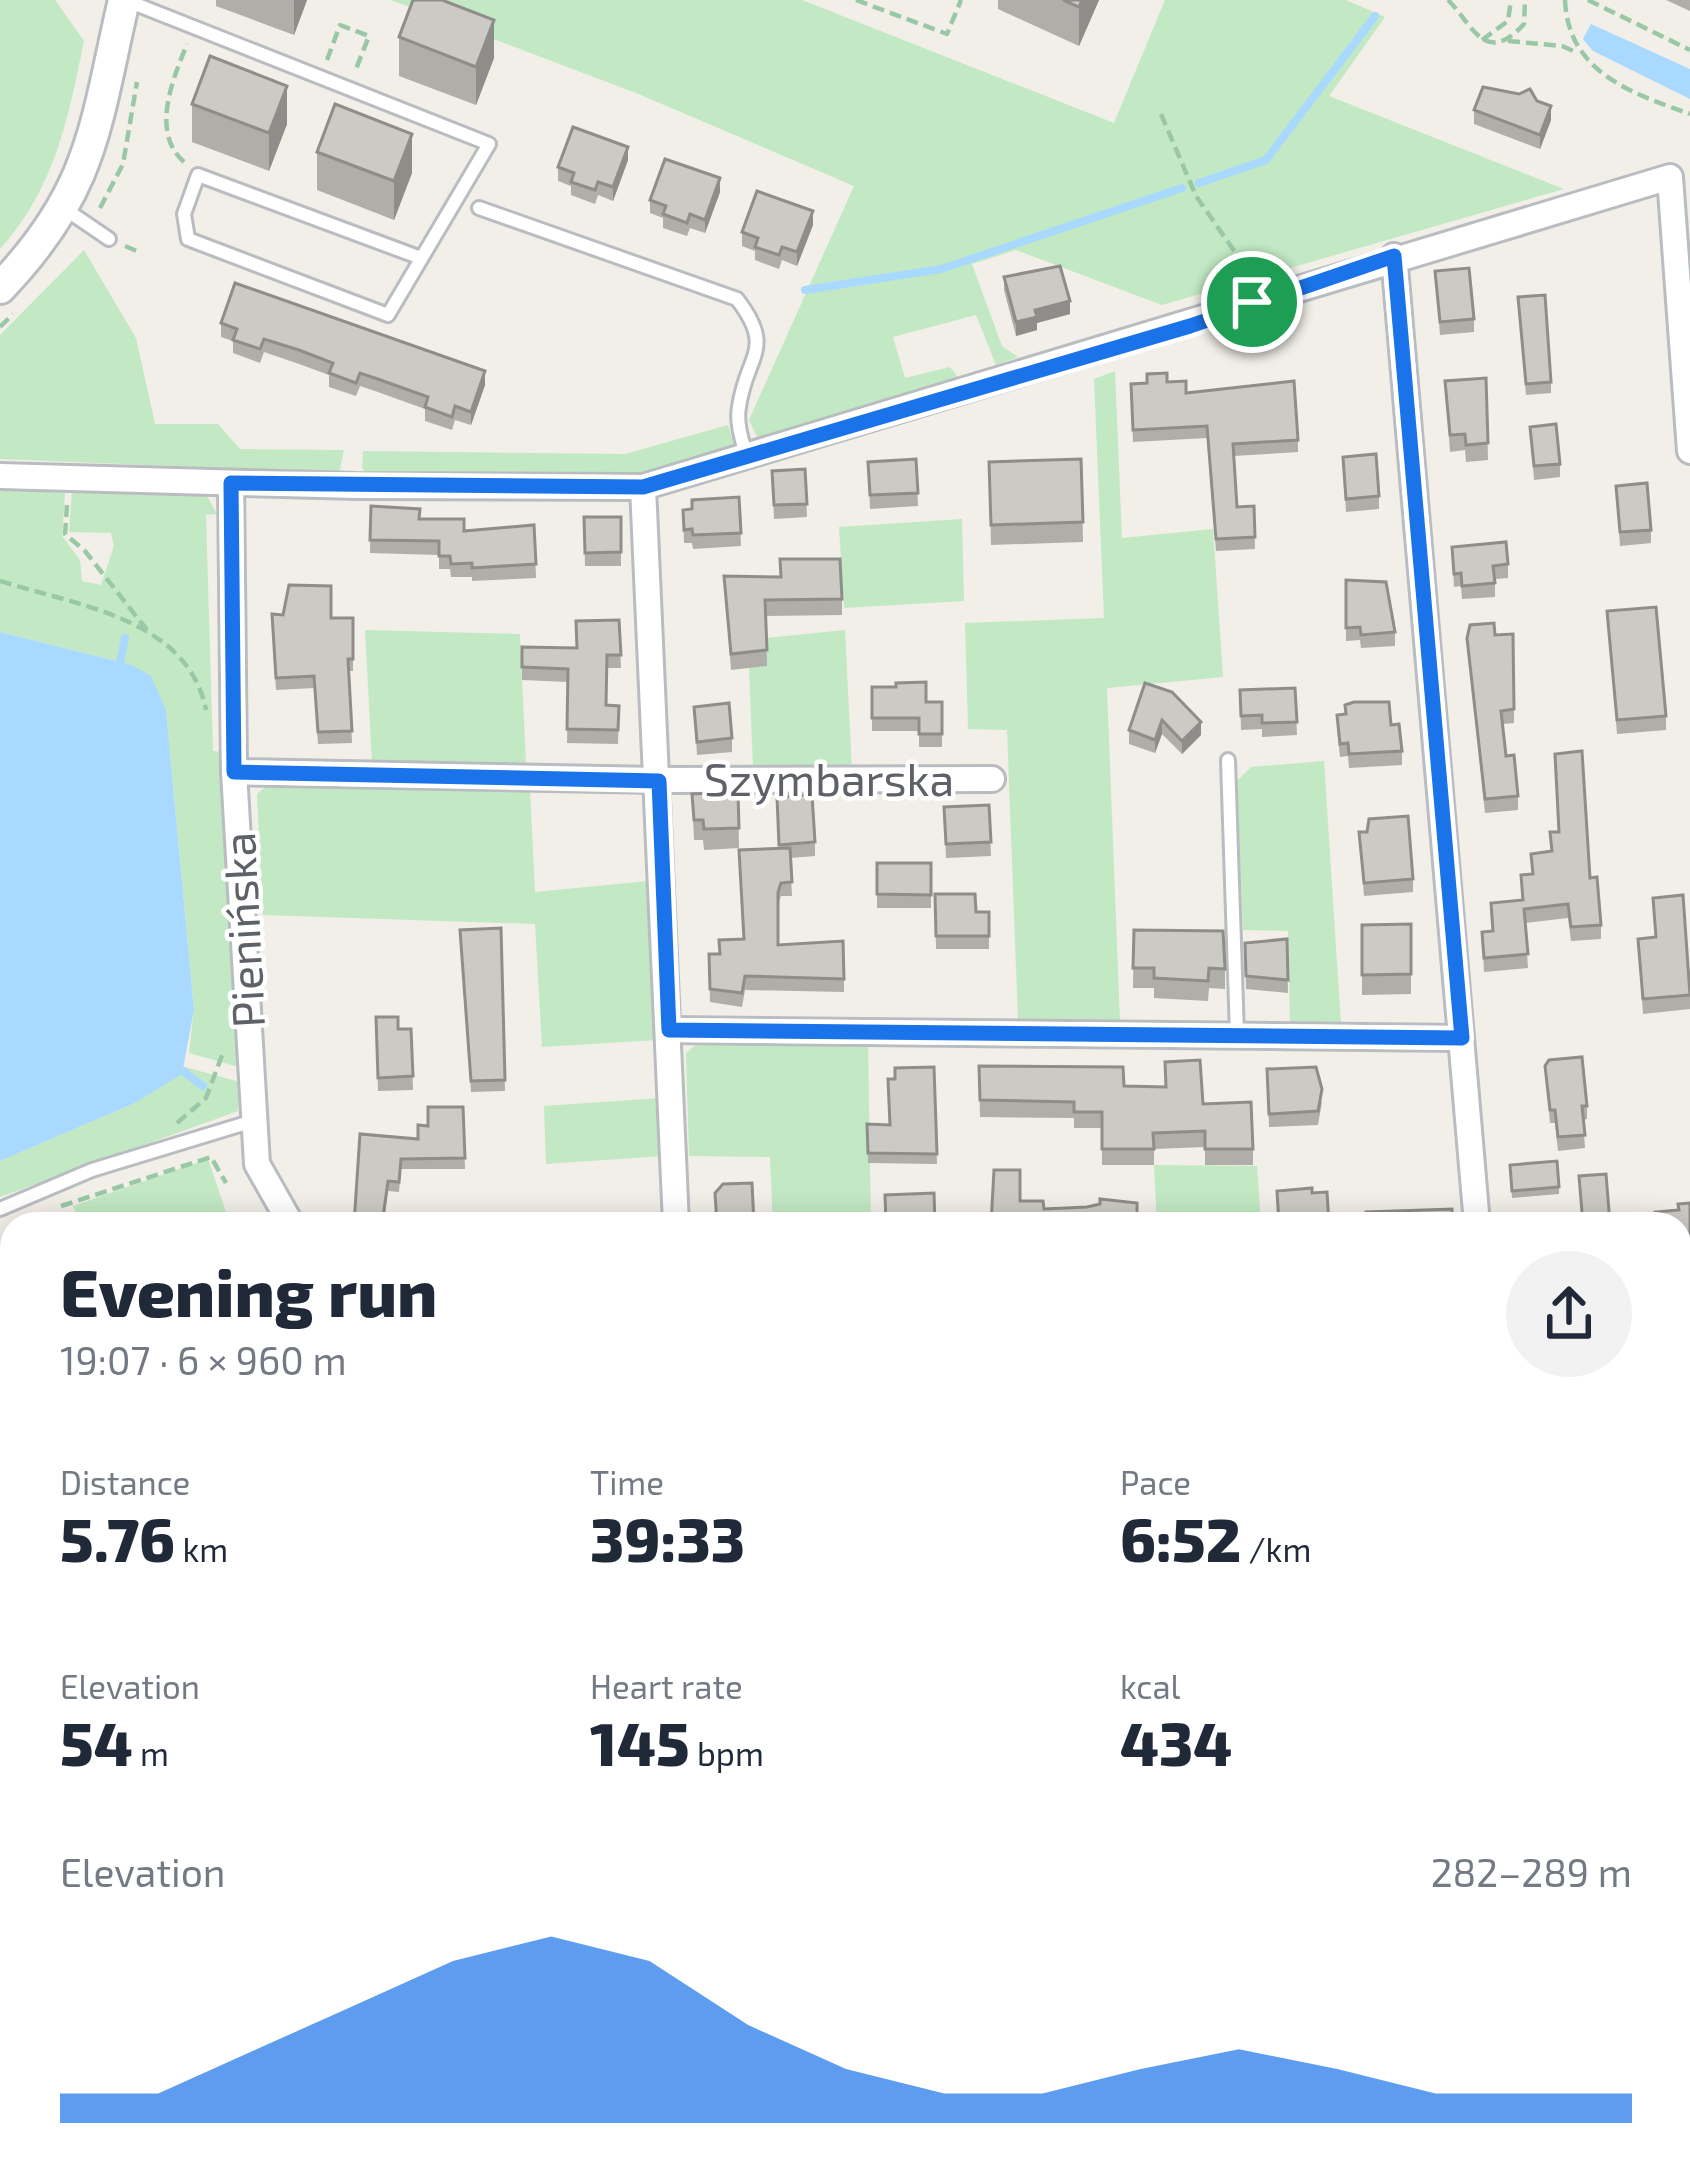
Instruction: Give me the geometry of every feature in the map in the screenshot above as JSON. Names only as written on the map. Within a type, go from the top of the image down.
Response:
[{"type":"street","points":[[0,289],[76,217],[124,0]]},
{"type":"street","points":[[0,476],[643,487],[1190,326],[1394,256],[1670,177],[1690,451]]},
{"type":"street","points":[[1394,256],[1476,1212]]},
{"type":"street","name":"Pienińska","points":[[231,483],[234,772],[257,1164],[283,1212]]},
{"type":"street","points":[[643,487],[676,1212]]},
{"type":"street","name":"Szymbarska","points":[[234,772],[659,781],[992,779]]},
{"type":"street","points":[[669,1030],[1462,1038]]},
{"type":"lane","points":[[124,0],[489,144],[422,259],[388,315],[188,239],[184,214],[198,175],[422,259]]},
{"type":"lane","points":[[479,208],[737,299],[755,323],[759,348],[739,406],[746,455]]},
{"type":"lane","points":[[76,217],[109,239]]},
{"type":"lane","points":[[1228,760],[1237,1036]]},
{"type":"lane","points":[[0,1209],[92,1170],[254,1121]]},
{"type":"path","points":[[856,0],[947,34],[961,0]]},
{"type":"path","points":[[873,8],[877,0]]},
{"type":"path","points":[[1448,0],[1482,40],[1562,46],[1583,56]]},
{"type":"path","points":[[1482,40],[1508,21],[1511,0]]},
{"type":"path","points":[[1506,41],[1523,24],[1525,0]]},
{"type":"path","points":[[1565,0],[1570,32],[1583,56],[1608,81],[1690,114]]},
{"type":"path","points":[[1588,0],[1690,50]]},
{"type":"path","points":[[321,76],[340,25],[368,36],[349,88]]},
{"type":"path","points":[[194,26],[175,76],[167,123],[175,152],[198,175]]},
{"type":"path","points":[[76,217],[124,164],[138,67]]},
{"type":"path","points":[[1161,114],[1196,196],[1237,255],[1252,302]]},
{"type":"path","points":[[69,478],[65,534],[86,551],[147,630],[191,669],[207,713]]},
{"type":"path","points":[[0,581],[147,630]]},
{"type":"path","points":[[171,1126],[206,1098],[227,1039]]},
{"type":"path","points":[[52,1209],[211,1157],[226,1183]]},
{"type":"green space","points":[[0,0],[55,0],[84,41],[65,125],[47,177],[0,249]]},
{"type":"green space","points":[[391,0],[802,0],[1114,123],[1165,0],[1346,0],[1385,17],[1329,96],[1564,189],[1162,305],[1016,250],[972,264],[1002,346],[1018,357],[996,365],[976,315],[893,337],[905,378],[950,367],[961,381],[759,441],[749,420],[854,186],[636,93]]},
{"type":"green space","points":[[84,250],[136,338],[155,424],[218,424],[240,449],[344,450],[339,473],[0,459],[0,335]]},
{"type":"green space","points":[[1115,371],[1122,538],[1213,529],[1223,677],[1107,688],[1120,1022],[1018,1020],[1007,730],[968,729],[965,623],[1104,618],[1094,379]]},
{"type":"green space","points":[[728,425],[735,448],[651,473],[367,474],[362,468],[363,451],[625,454]]},
{"type":"green space","points":[[0,487],[65,493],[62,536],[80,560],[82,581],[101,585],[114,546],[111,533],[69,532],[72,490],[206,494],[217,514],[206,515],[213,751],[223,752],[239,1067],[189,1053],[194,1009],[166,710],[151,677],[132,665],[0,632]]},
{"type":"green space","points":[[962,519],[964,601],[844,608],[839,527]]},
{"type":"green space","points":[[365,630],[520,634],[526,765],[372,762]]},
{"type":"green space","points":[[845,630],[852,771],[753,768],[749,668],[767,666],[766,638]]},
{"type":"green space","points":[[1324,761],[1341,1024],[1290,1024],[1288,931],[1243,930],[1237,781],[1251,767]]},
{"type":"green space","points":[[270,783],[530,790],[535,892],[648,881],[657,1040],[542,1047],[535,924],[263,915],[257,794]]},
{"type":"green space","points":[[700,1041],[868,1043],[871,1212],[772,1212],[770,1157],[689,1156],[686,1053]]},
{"type":"green space","points":[[185,1067],[240,1082],[238,1111],[0,1197],[0,1161],[135,1103]]},
{"type":"green space","points":[[660,1098],[663,1156],[546,1164],[544,1106]]},
{"type":"green space","points":[[208,1159],[226,1212],[75,1212],[73,1206]]},
{"type":"green space","points":[[1154,1165],[1257,1166],[1260,1212],[1156,1212]]},
{"type":"water","points":[[1591,24],[1690,69],[1690,99],[1593,51],[1583,39]]},
{"type":"water","points":[[0,632],[132,665],[151,676],[166,710],[194,1010],[182,1074],[135,1103],[0,1161]]},
{"type":"building","points":[[413,0],[442,0],[494,20],[476,67],[399,37]]},
{"type":"building","points":[[210,56],[287,86],[269,133],[192,104]]},
{"type":"building","points":[[1483,87],[1519,94],[1530,89],[1537,101],[1551,106],[1540,135],[1474,110]]},
{"type":"building","points":[[335,104],[412,134],[394,181],[317,152]]},
{"type":"building","points":[[573,127],[628,147],[613,187],[598,182],[595,190],[571,182],[574,173],[558,167]]},
{"type":"building","points":[[665,159],[720,178],[705,220],[690,214],[687,223],[663,214],[666,206],[650,200]]},
{"type":"building","points":[[757,191],[813,211],[797,252],[782,247],[779,255],[755,247],[758,238],[742,232]]},
{"type":"building","points":[[1060,266],[1070,301],[1035,310],[1037,317],[1016,322],[1004,277]]},
{"type":"building","points":[[1469,268],[1474,319],[1440,322],[1435,271]]},
{"type":"building","points":[[235,283],[485,371],[471,412],[455,406],[452,417],[425,407],[428,397],[375,378],[360,373],[356,383],[329,373],[333,363],[299,350],[264,339],[260,349],[233,340],[237,329],[221,323]]},
{"type":"building","points":[[1545,295],[1551,382],[1526,384],[1518,297]]},
{"type":"building","points":[[1167,373],[1167,382],[1186,381],[1186,393],[1294,381],[1298,440],[1233,444],[1237,507],[1254,506],[1255,537],[1216,539],[1207,426],[1133,430],[1131,384],[1147,383],[1147,374]]},
{"type":"building","points":[[1486,378],[1488,443],[1466,445],[1465,434],[1450,435],[1445,381]]},
{"type":"building","points":[[1556,424],[1560,464],[1534,466],[1530,427]]},
{"type":"building","points":[[1376,454],[1379,496],[1346,499],[1343,457]]},
{"type":"building","points":[[916,459],[918,493],[870,495],[868,462]]},
{"type":"building","points":[[1081,459],[1083,522],[991,525],[989,462]]},
{"type":"building","points":[[805,469],[807,504],[774,505],[772,471]]},
{"type":"building","points":[[1647,483],[1651,530],[1620,532],[1616,486]]},
{"type":"building","points":[[739,497],[741,533],[693,535],[692,529],[684,530],[683,510],[692,509],[692,500]]},
{"type":"building","points":[[371,506],[420,509],[419,519],[464,519],[464,531],[534,525],[536,564],[472,568],[472,563],[451,564],[450,556],[439,556],[439,541],[370,540]]},
{"type":"building","points":[[584,517],[621,517],[621,552],[585,553]]},
{"type":"building","points":[[1506,542],[1508,564],[1493,566],[1495,583],[1462,586],[1461,573],[1454,574],[1452,547]]},
{"type":"building","points":[[780,559],[840,559],[842,599],[765,600],[767,650],[731,654],[724,576],[781,577]]},
{"type":"building","points":[[1346,580],[1386,582],[1395,632],[1361,635],[1360,627],[1346,628]]},
{"type":"building","points":[[289,585],[331,586],[331,618],[353,618],[353,659],[348,659],[352,731],[318,732],[314,676],[276,678],[272,614],[283,615]]},
{"type":"building","points":[[1656,607],[1666,716],[1617,720],[1607,611]]},
{"type":"building","points":[[619,620],[621,655],[607,655],[606,705],[619,706],[618,730],[567,729],[568,669],[522,667],[522,647],[577,648],[576,621]]},
{"type":"building","points":[[1494,623],[1495,635],[1513,634],[1514,709],[1501,711],[1506,756],[1514,755],[1518,796],[1485,799],[1467,638],[1470,625]]},
{"type":"building","points":[[926,682],[926,702],[942,702],[942,734],[919,734],[919,718],[872,718],[872,687]]},
{"type":"building","points":[[1145,683],[1172,692],[1201,722],[1182,741],[1162,720],[1155,740],[1129,730]]},
{"type":"building","points":[[1295,688],[1297,722],[1262,723],[1262,715],[1241,716],[1240,690]]},
{"type":"building","points":[[1389,702],[1391,725],[1399,724],[1402,751],[1349,754],[1348,743],[1340,744],[1337,715],[1346,714],[1345,705]]},
{"type":"building","points":[[729,703],[732,738],[697,742],[694,707]]},
{"type":"building","points":[[1582,751],[1590,878],[1597,877],[1601,925],[1571,927],[1568,904],[1524,909],[1528,954],[1484,958],[1482,932],[1493,931],[1491,903],[1523,900],[1521,875],[1533,874],[1531,854],[1552,851],[1550,832],[1559,832],[1555,754]]},
{"type":"building","points":[[738,792],[739,828],[704,829],[703,820],[694,820],[692,794]]},
{"type":"building","points":[[812,795],[815,842],[779,845],[777,797]]},
{"type":"building","points":[[989,805],[991,842],[946,844],[944,807]]},
{"type":"building","points":[[1408,816],[1413,879],[1364,883],[1359,832],[1367,832],[1369,819]]},
{"type":"building","points":[[790,848],[792,882],[781,883],[778,892],[778,945],[843,941],[844,979],[745,976],[742,993],[710,989],[709,954],[720,954],[719,940],[744,939],[739,850]]},
{"type":"building","points":[[877,863],[931,863],[931,895],[877,894]]},
{"type":"building","points":[[935,894],[975,894],[976,912],[989,912],[989,936],[936,936]]},
{"type":"building","points":[[1683,895],[1690,995],[1643,999],[1638,939],[1656,937],[1653,898]]},
{"type":"building","points":[[1411,924],[1411,974],[1362,975],[1362,925]]},
{"type":"building","points":[[501,928],[505,1080],[471,1081],[460,930]]},
{"type":"building","points":[[1134,930],[1223,931],[1225,969],[1209,968],[1208,981],[1154,978],[1154,968],[1133,968]]},
{"type":"building","points":[[1287,939],[1288,980],[1246,976],[1245,943]]},
{"type":"building","points":[[376,1017],[398,1017],[398,1029],[411,1029],[413,1076],[378,1078]]},
{"type":"building","points":[[1582,1057],[1585,1135],[1558,1137],[1545,1066],[1549,1060]]},
{"type":"building","points":[[1200,1060],[1203,1104],[1251,1102],[1253,1149],[1205,1149],[1205,1131],[1153,1133],[1154,1149],[1102,1149],[1102,1112],[1074,1112],[1074,1102],[980,1100],[979,1066],[1123,1067],[1124,1086],[1166,1087],[1165,1062]]},
{"type":"building","points":[[934,1067],[937,1154],[868,1153],[867,1124],[890,1125],[888,1079],[895,1079],[895,1068]]},
{"type":"building","points":[[1316,1067],[1322,1089],[1318,1111],[1269,1114],[1267,1069]]},
{"type":"building","points":[[428,1107],[463,1107],[465,1158],[401,1159],[399,1182],[388,1181],[384,1212],[355,1212],[360,1134],[418,1139],[418,1125],[428,1126]]},
{"type":"building","points":[[1557,1161],[1559,1187],[1512,1191],[1510,1165]]},
{"type":"building","points":[[994,1170],[1020,1170],[1020,1201],[1043,1201],[1044,1209],[1087,1207],[1100,1204],[1100,1199],[1137,1203],[1137,1212],[992,1212]]},
{"type":"building","points":[[1606,1174],[1609,1212],[1582,1212],[1579,1176]]},
{"type":"building","points":[[752,1183],[753,1212],[716,1212],[715,1193],[723,1184]]},
{"type":"building","points":[[1312,1188],[1312,1193],[1327,1192],[1328,1212],[1278,1212],[1277,1191]]},
{"type":"building","points":[[934,1193],[935,1212],[886,1212],[885,1195]]},
{"type":"building","points":[[1690,1203],[1690,1212],[1655,1212],[1679,1210],[1678,1204]]},
{"type":"building","points":[[1452,1209],[1452,1212],[1366,1212]]},
{"type":"waterway","points":[[1199,183],[1266,160],[1375,16]]},
{"type":"waterway","points":[[805,290],[941,269],[1182,188]]},
{"type":"waterway","points":[[118,671],[125,638]]},
{"type":"waterway","points":[[175,1065],[203,1086]]},
{"type":"route","points":[[1394,256],[1462,1038],[669,1030],[659,781],[234,772],[231,483],[643,487],[1190,326],[1252,302],[1394,256]]}]
